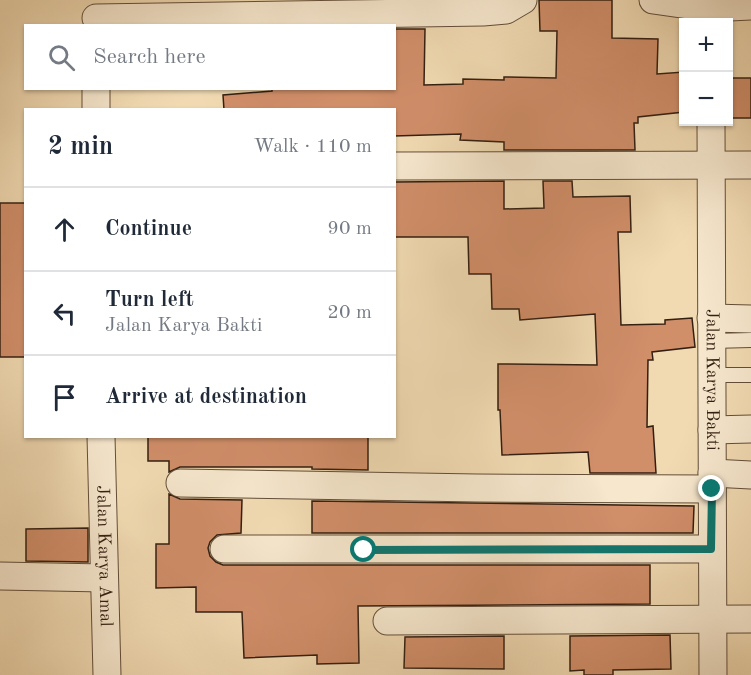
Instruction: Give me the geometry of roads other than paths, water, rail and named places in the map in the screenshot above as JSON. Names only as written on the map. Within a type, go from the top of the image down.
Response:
[{"type":"street","points":[[96,15],[483,12],[506,10],[523,0]]},
{"type":"street","points":[[653,0],[709,10],[751,6]]},
{"type":"street","points":[[96,90],[96,108]]},
{"type":"street","name":"Jalan Karya Bakti","points":[[711,126],[713,675]]},
{"type":"street","points":[[396,165],[751,165]]},
{"type":"street","points":[[711,330],[751,319]]},
{"type":"street","points":[[712,430],[751,429]]},
{"type":"street","name":"Jalan Karya Amal","points":[[101,438],[107,675]]},
{"type":"street","points":[[180,483],[477,488],[712,481],[751,475]]},
{"type":"street","points":[[224,549],[711,549]]},
{"type":"street","points":[[0,576],[104,578]]},
{"type":"street","points":[[387,621],[751,619]]},
{"type":"lane","points":[[711,330],[751,340]]},
{"type":"lane","points":[[711,375],[751,375]]}]
